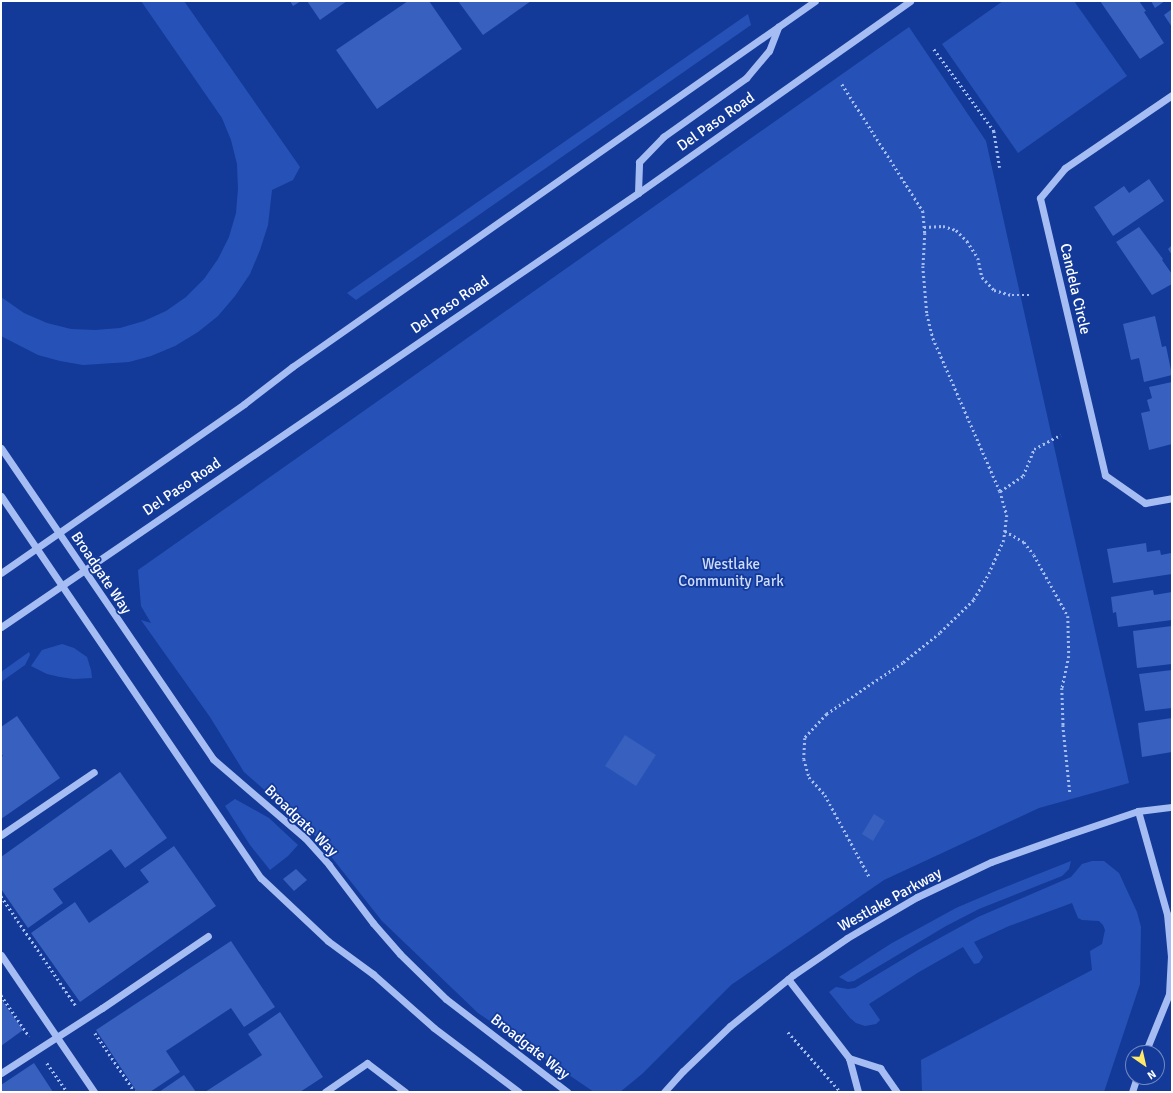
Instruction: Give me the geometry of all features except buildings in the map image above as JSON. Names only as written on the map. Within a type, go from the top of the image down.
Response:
[{"type":"street","points":[[1,573],[244,404],[292,367],[815,1]]},
{"type":"street","name":"Del Paso Road","points":[[1,627],[638,194],[910,1]]},
{"type":"street","points":[[638,194],[639,162],[662,137],[746,78],[769,51],[778,27]]},
{"type":"street","name":"Candela Circle","points":[[1172,95],[1065,168],[1040,198],[1105,475],[1145,504],[1172,498]]},
{"type":"street","name":"Broadgate Way","points":[[1,448],[213,759],[305,838],[329,865],[373,923],[400,954],[446,999],[567,1092]]},
{"type":"street","points":[[1,496],[261,878],[328,941],[373,974],[434,1028],[519,1092]]},
{"type":"street","points":[[1,835],[94,772]]},
{"type":"street","name":"Westlake Parkway","points":[[664,1092],[683,1071],[730,1026],[788,979],[846,938],[917,897],[990,862],[1138,812],[1172,806]]},
{"type":"street","points":[[1138,812],[1167,914],[1171,956],[1171,995],[1149,1045]]},
{"type":"street","points":[[1,1073],[86,1019],[208,936]]},
{"type":"street","points":[[1,955],[94,1092]]},
{"type":"street","points":[[788,979],[849,1058],[858,1092]]},
{"type":"street","points":[[849,1058],[880,1068],[897,1092]]},
{"type":"street","points":[[325,1092],[367,1063],[405,1092]]},
{"type":"path","points":[[934,48],[994,131],[1000,168]]},
{"type":"path","points":[[842,84],[923,211],[923,266],[927,314],[934,338],[1000,491],[1007,515],[1004,540],[990,572],[974,600],[940,633],[902,663],[827,714],[805,738],[804,759],[809,777],[826,795],[870,878]]},
{"type":"path","points":[[924,227],[943,226],[956,230],[967,241],[978,258],[982,277],[994,290],[1012,295],[1029,295]]},
{"type":"path","points":[[1000,491],[1023,476],[1034,449],[1060,435]]},
{"type":"path","points":[[1005,532],[1024,542],[1034,555],[1068,616],[1069,656],[1062,688],[1063,724],[1070,793]]},
{"type":"path","points":[[1,896],[135,1092]]},
{"type":"path","points":[[788,1032],[840,1092]]},
{"type":"green space","points":[[141,1],[184,1],[300,167],[293,180],[272,190],[268,225],[250,274],[235,296],[218,316],[198,332],[175,346],[151,356],[129,362],[83,365],[60,361],[38,355],[1,336],[1,297],[24,313],[47,323],[71,329],[95,330],[120,328],[144,321],[166,311],[186,297],[204,279],[218,259],[229,237],[236,213],[238,189],[237,164],[231,140],[222,118]]},
{"type":"green space","points":[[1003,1],[1074,1],[1127,76],[1018,153],[942,44]]},
{"type":"green space","points":[[748,14],[751,25],[463,226],[356,300],[347,293]]},
{"type":"green space","name":"Westlake Community Park","points":[[909,27],[986,141],[1129,783],[1039,808],[884,880],[731,985],[642,1074],[620,1092],[594,1092],[478,1013],[382,921],[310,830],[244,772],[210,717],[141,620],[151,623],[141,606],[138,570]]},
{"type":"green space","points":[[62,644],[74,648],[87,657],[92,678],[74,679],[60,677],[47,674],[31,666],[42,650]]},
{"type":"green space","points":[[29,652],[30,655],[25,665],[1,682],[1,672]]},
{"type":"green space","points":[[235,799],[269,818],[298,845],[288,856],[270,870],[250,845],[225,806]]},
{"type":"green space","points":[[1071,861],[1069,869],[1062,876],[979,909],[946,926],[854,981],[848,982],[839,977],[892,943],[956,908]]},
{"type":"green space","points":[[1092,861],[1104,861],[1119,873],[1137,912],[1141,927],[1140,984],[1104,1092],[922,1092],[921,1060],[1092,970],[1090,951],[1102,944],[1105,930],[1099,921],[1082,920],[1078,918],[1072,903],[1009,926],[974,942],[983,957],[979,963],[974,964],[963,947],[919,972],[869,1004],[880,1020],[876,1024],[865,1026],[856,1023],[850,1018],[829,992],[836,987],[848,989],[855,988],[918,950],[978,917],[1071,877],[1082,864]]}]
